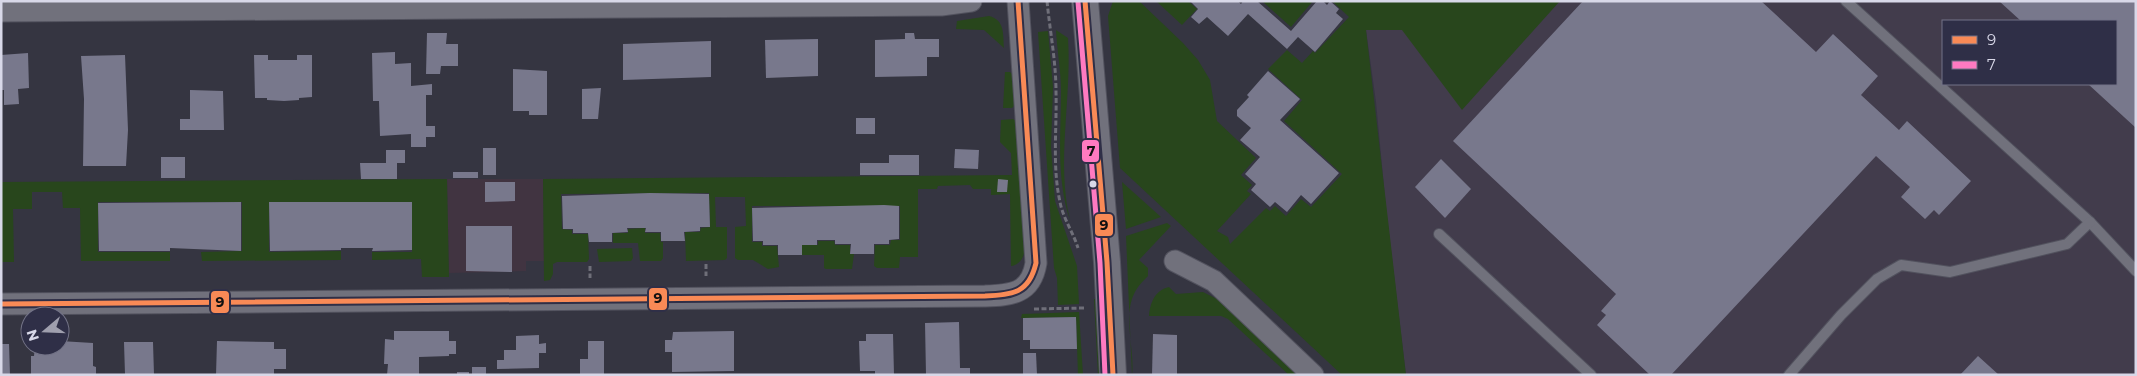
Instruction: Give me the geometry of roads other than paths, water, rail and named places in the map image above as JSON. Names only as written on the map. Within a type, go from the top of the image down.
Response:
[{"type":"street","points":[[1,11],[941,5],[971,1]]},
{"type":"street","points":[[1,304],[985,296],[1015,293],[1028,284],[1033,277],[1036,263],[1018,1]]},
{"type":"street","points":[[1085,1],[1107,262],[1113,375]]},
{"type":"street","points":[[1175,261],[1214,281],[1313,375]]},
{"type":"lane","points":[[1846,1],[2090,222],[2136,270]]},
{"type":"lane","points":[[1789,375],[1842,314],[1877,279],[1901,266],[1950,272],[1960,270],[2066,244],[2090,222]]},
{"type":"lane","points":[[1439,234],[1591,375]]}]
